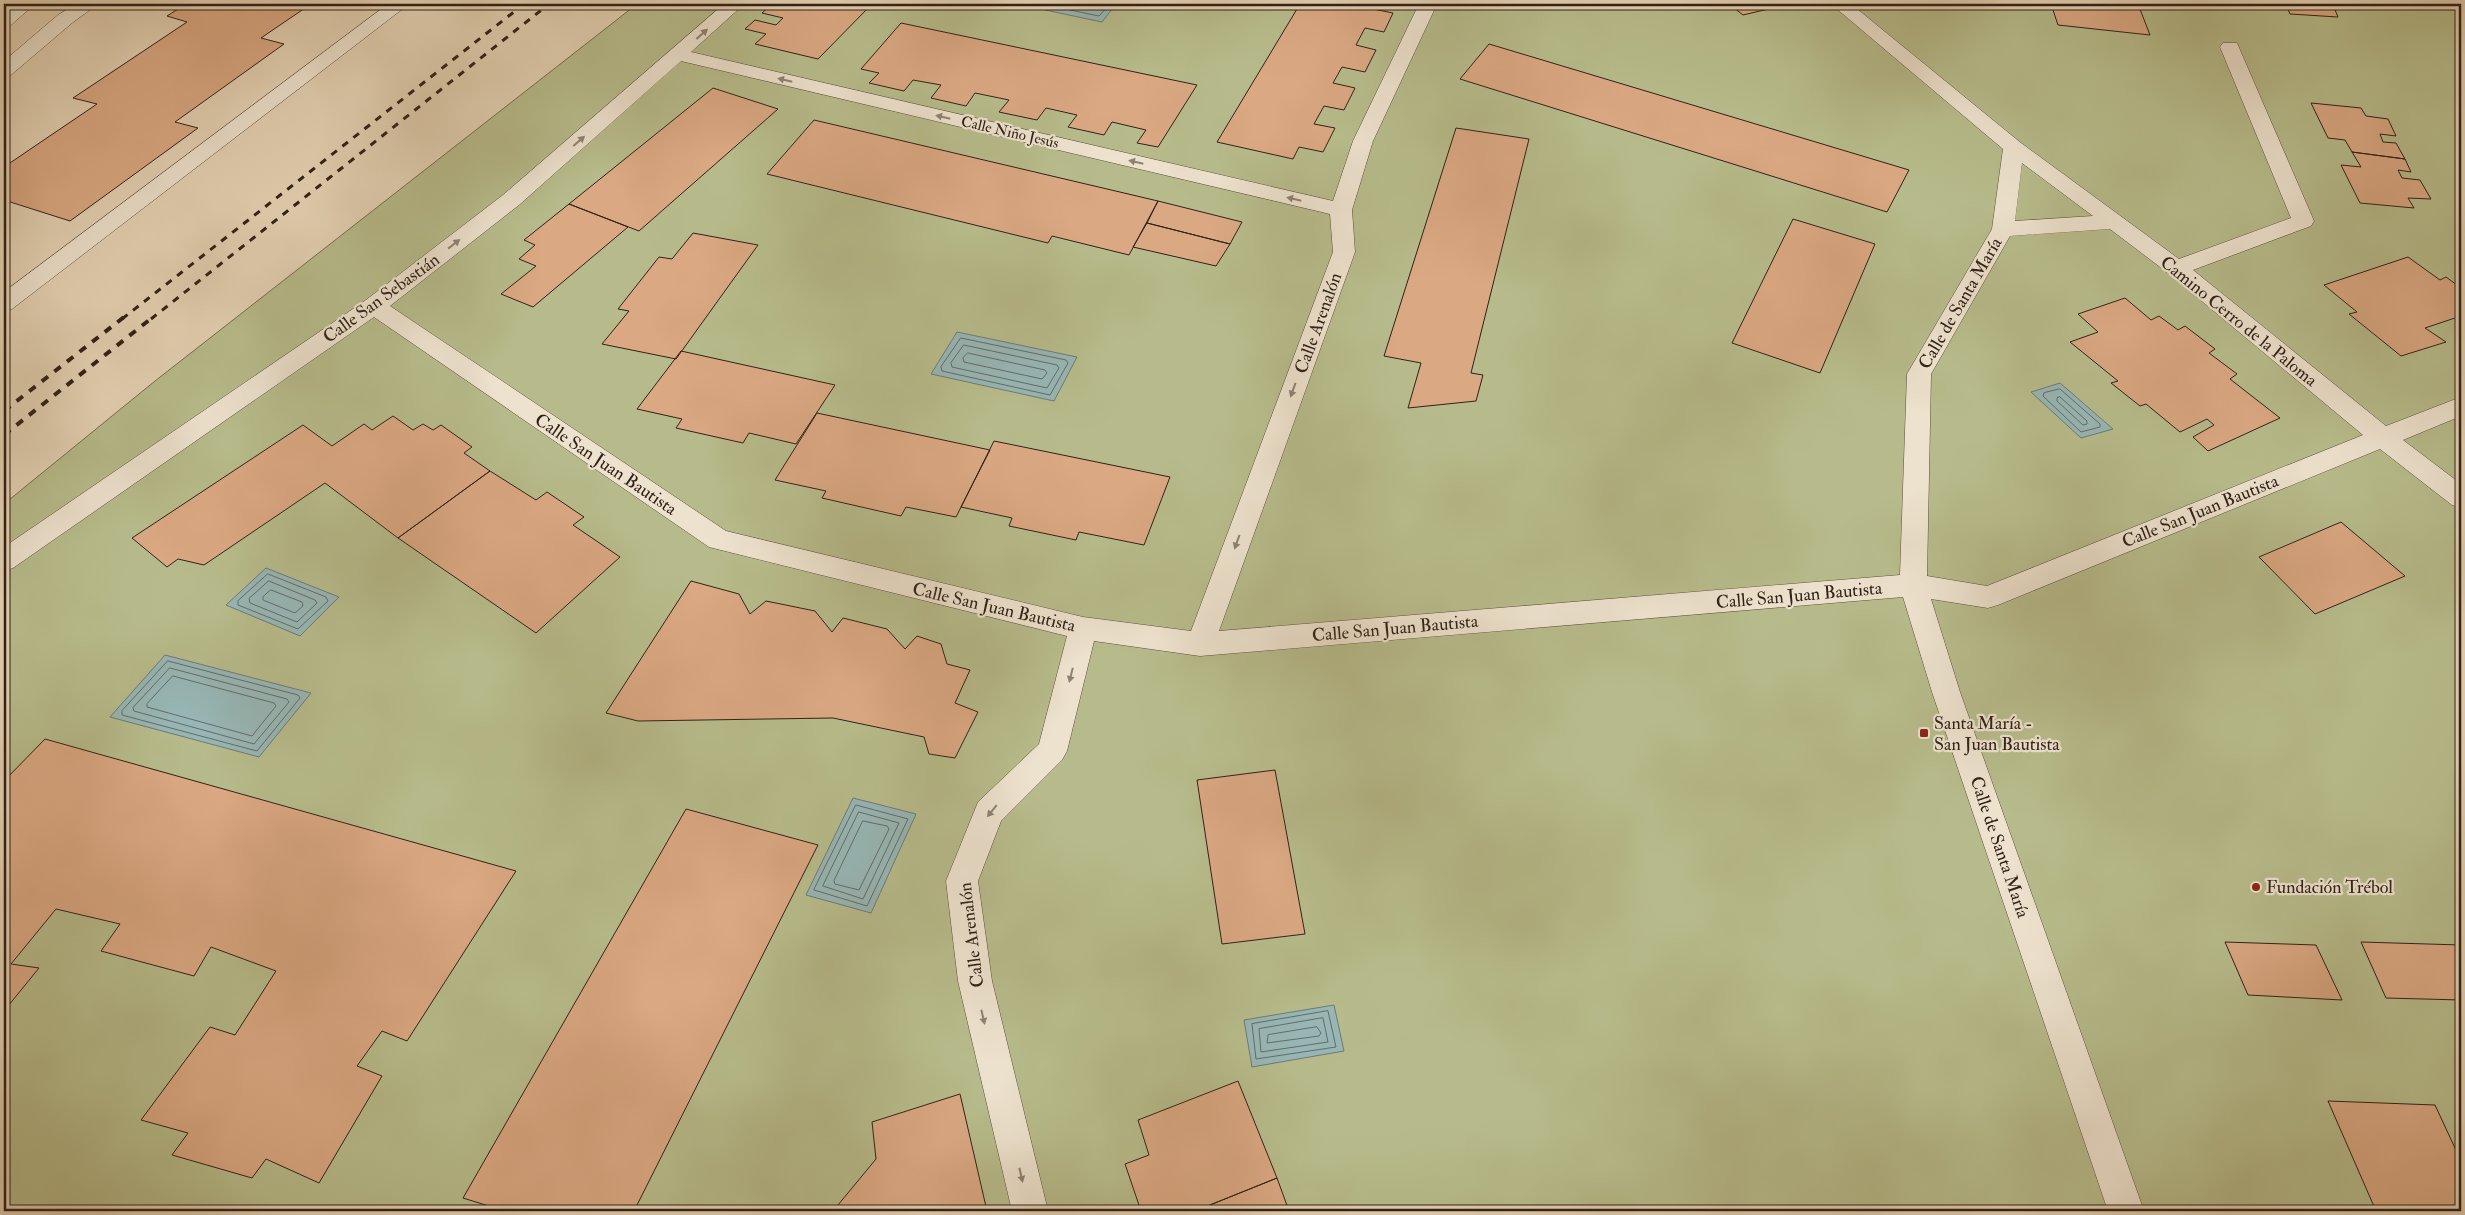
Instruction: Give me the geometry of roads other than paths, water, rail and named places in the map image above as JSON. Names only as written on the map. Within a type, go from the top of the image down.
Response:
[{"type":"street","points":[[4,21],[26,4]]},
{"type":"street","points":[[4,71],[65,19],[89,4]]},
{"type":"street","points":[[4,302],[400,4]]},
{"type":"street","name":"Calle San Sebastián","points":[[4,561],[374,306],[511,200],[735,4]]},
{"type":"street","name":"Calle Arenalón","points":[[1200,644],[1344,252],[1341,210],[1363,141],[1428,4]]},
{"type":"street","points":[[1840,4],[2014,147]]},
{"type":"street","points":[[2176,268],[2303,221],[2230,47]]},
{"type":"street","name":"Calle Niño Jesús","points":[[678,55],[1341,210]]},
{"type":"street","name":"Camino Cerro de la Paloma","points":[[2014,147],[2176,268],[2382,437],[2461,498]]},
{"type":"street","name":"Calle de Santa María","points":[[2014,147],[2003,229],[1919,374],[1913,585],[1982,796],[2126,1211]]},
{"type":"street","name":"Calle de Santa María","points":[[2003,229],[2115,222]]},
{"type":"street","name":"Calle San Juan Bautista","points":[[374,306],[718,540],[1083,628],[1200,644],[1913,585],[1988,597],[2461,406]]},
{"type":"street","name":"Calle Arenalón","points":[[1030,1211],[975,981],[962,881],[989,812],[1052,751],[1083,628]]},
{"type":"water","points":[[1017,4],[1116,4],[1102,22]]},
{"type":"water","points":[[957,332],[1077,357],[1054,401],[931,374]]},
{"type":"water","points":[[2060,383],[2113,429],[2081,438],[2031,392]]},
{"type":"water","points":[[266,568],[339,597],[300,636],[226,605]]},
{"type":"water","points":[[165,655],[311,693],[259,757],[110,717]]},
{"type":"water","points":[[853,798],[916,814],[871,913],[806,895]]},
{"type":"water","points":[[1334,1005],[1344,1051],[1252,1067],[1244,1020]]},
{"type":"railway","points":[[122,319],[524,4]]},
{"type":"railway","points":[[151,319],[549,4]]},
{"type":"railway","points":[[4,411],[124,317]]},
{"type":"railway","points":[[4,435],[153,317]]},
{"type":"place","name":"Santa María - San Juan Bautista","points":[[1924,733]]},
{"type":"place","name":"Fundación Trébol","points":[[2256,887]]}]
